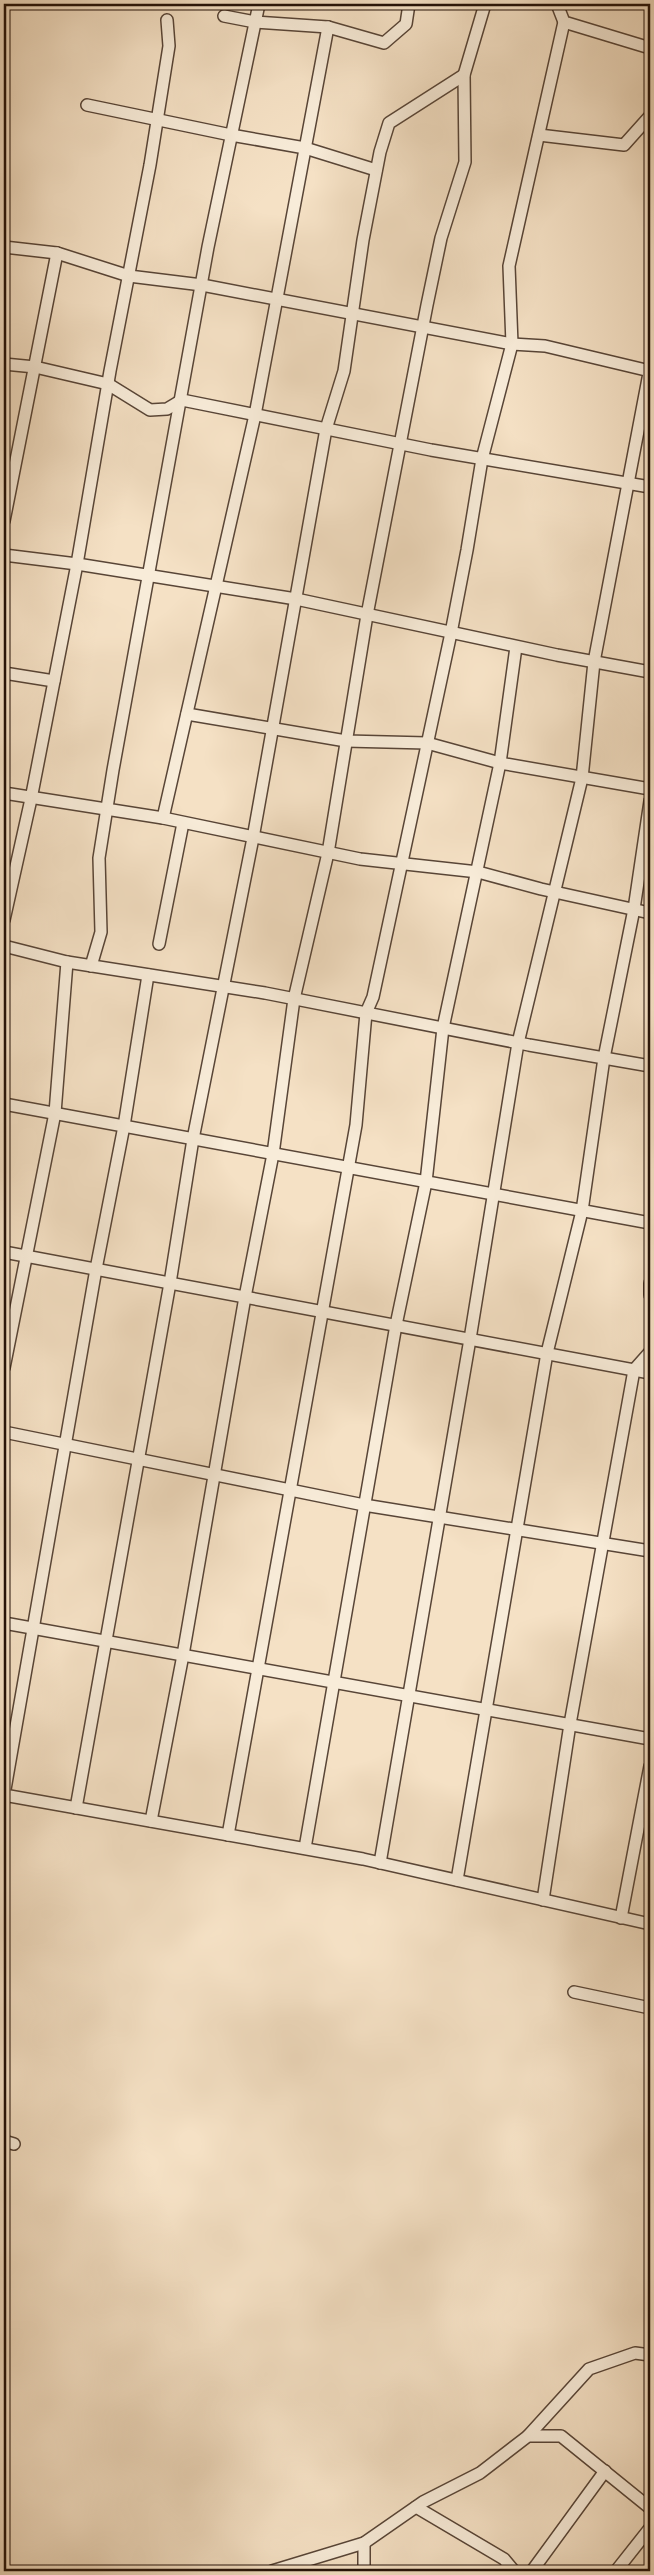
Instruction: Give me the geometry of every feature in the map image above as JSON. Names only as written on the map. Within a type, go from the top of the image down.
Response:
[{"type":"street","points":[[91,966],[101,932],[99,858],[107,809],[202,285],[259,4]]},
{"type":"street","points":[[224,16],[255,22],[328,27],[384,43],[406,24],[409,4]]},
{"type":"street","points":[[150,1821],[183,1655],[244,1297],[274,1154],[294,999],[328,853],[367,615],[423,327],[442,238],[465,162],[464,75],[484,4]]},
{"type":"street","points":[[228,1835],[356,1125],[366,1013],[373,997],[402,864],[467,550],[482,459],[512,344],[509,266],[564,22],[557,4]]},
{"type":"street","points":[[4,920],[31,799],[77,564],[157,119],[169,46],[168,20]]},
{"type":"street","points":[[564,22],[650,48]]},
{"type":"street","points":[[162,818],[255,415],[328,27]]},
{"type":"street","points":[[76,1808],[194,1139],[222,987],[253,838],[326,429],[344,372],[362,240],[376,170],[389,124],[464,75]]},
{"type":"street","points":[[87,105],[232,136],[305,148],[376,170]]},
{"type":"street","points":[[539,135],[624,145],[650,116]]},
{"type":"street","points":[[4,247],[57,253],[129,276],[202,285],[352,312],[512,344],[545,346],[650,370],[630,484],[594,662],[582,778],[518,1043],[470,1339],[380,1863]]},
{"type":"street","points":[[4,521],[57,253]]},
{"type":"street","points":[[4,364],[34,367],[108,384],[150,410],[167,410],[182,400],[401,444],[650,487]]},
{"type":"street","points":[[4,555],[77,564],[216,588],[296,599],[516,647],[650,672]]},
{"type":"street","points":[[305,1848],[396,1325],[426,1182],[443,1028],[500,763],[516,647]]},
{"type":"street","points":[[4,673],[54,682]]},
{"type":"street","points":[[186,714],[346,741],[427,743],[500,763],[650,790]]},
{"type":"street","points":[[4,793],[31,799],[162,818],[328,853],[402,864],[478,872],[650,913]]},
{"type":"street","points":[[457,1880],[547,1353],[582,1211],[604,1058],[634,909],[650,801]]},
{"type":"street","points":[[159,944],[183,823]]},
{"type":"street","points":[[4,946],[67,962],[294,999],[518,1043],[650,1066]]},
{"type":"street","points":[[4,1368],[55,1113],[67,962]]},
{"type":"street","points":[[148,975],[124,1126],[96,1269],[4,1795],[305,1848],[650,1924]]},
{"type":"street","points":[[4,1104],[650,1223]]},
{"type":"street","points":[[4,1252],[650,1373]]},
{"type":"street","points":[[650,1283],[650,1295]]},
{"type":"street","points":[[543,1900],[570,1724],[634,1370],[650,1352]]},
{"type":"street","points":[[4,1432],[364,1505],[650,1551]]},
{"type":"street","points":[[4,1623],[650,1739]]},
{"type":"street","points":[[621,1918],[650,1766]]},
{"type":"street","points":[[574,1992],[650,2008]]},
{"type":"street","points":[[272,2571],[364,2543],[416,2507],[480,2473],[528,2436],[589,2369],[635,2353],[650,2355]]},
{"type":"street","points":[[528,2436],[561,2436],[650,2508]]},
{"type":"street","points":[[532,2571],[604,2471]]},
{"type":"street","points":[[416,2507],[504,2559],[514,2571]]},
{"type":"street","points":[[616,2571],[650,2528]]},
{"type":"street","points":[[364,2543],[364,2571]]}]
